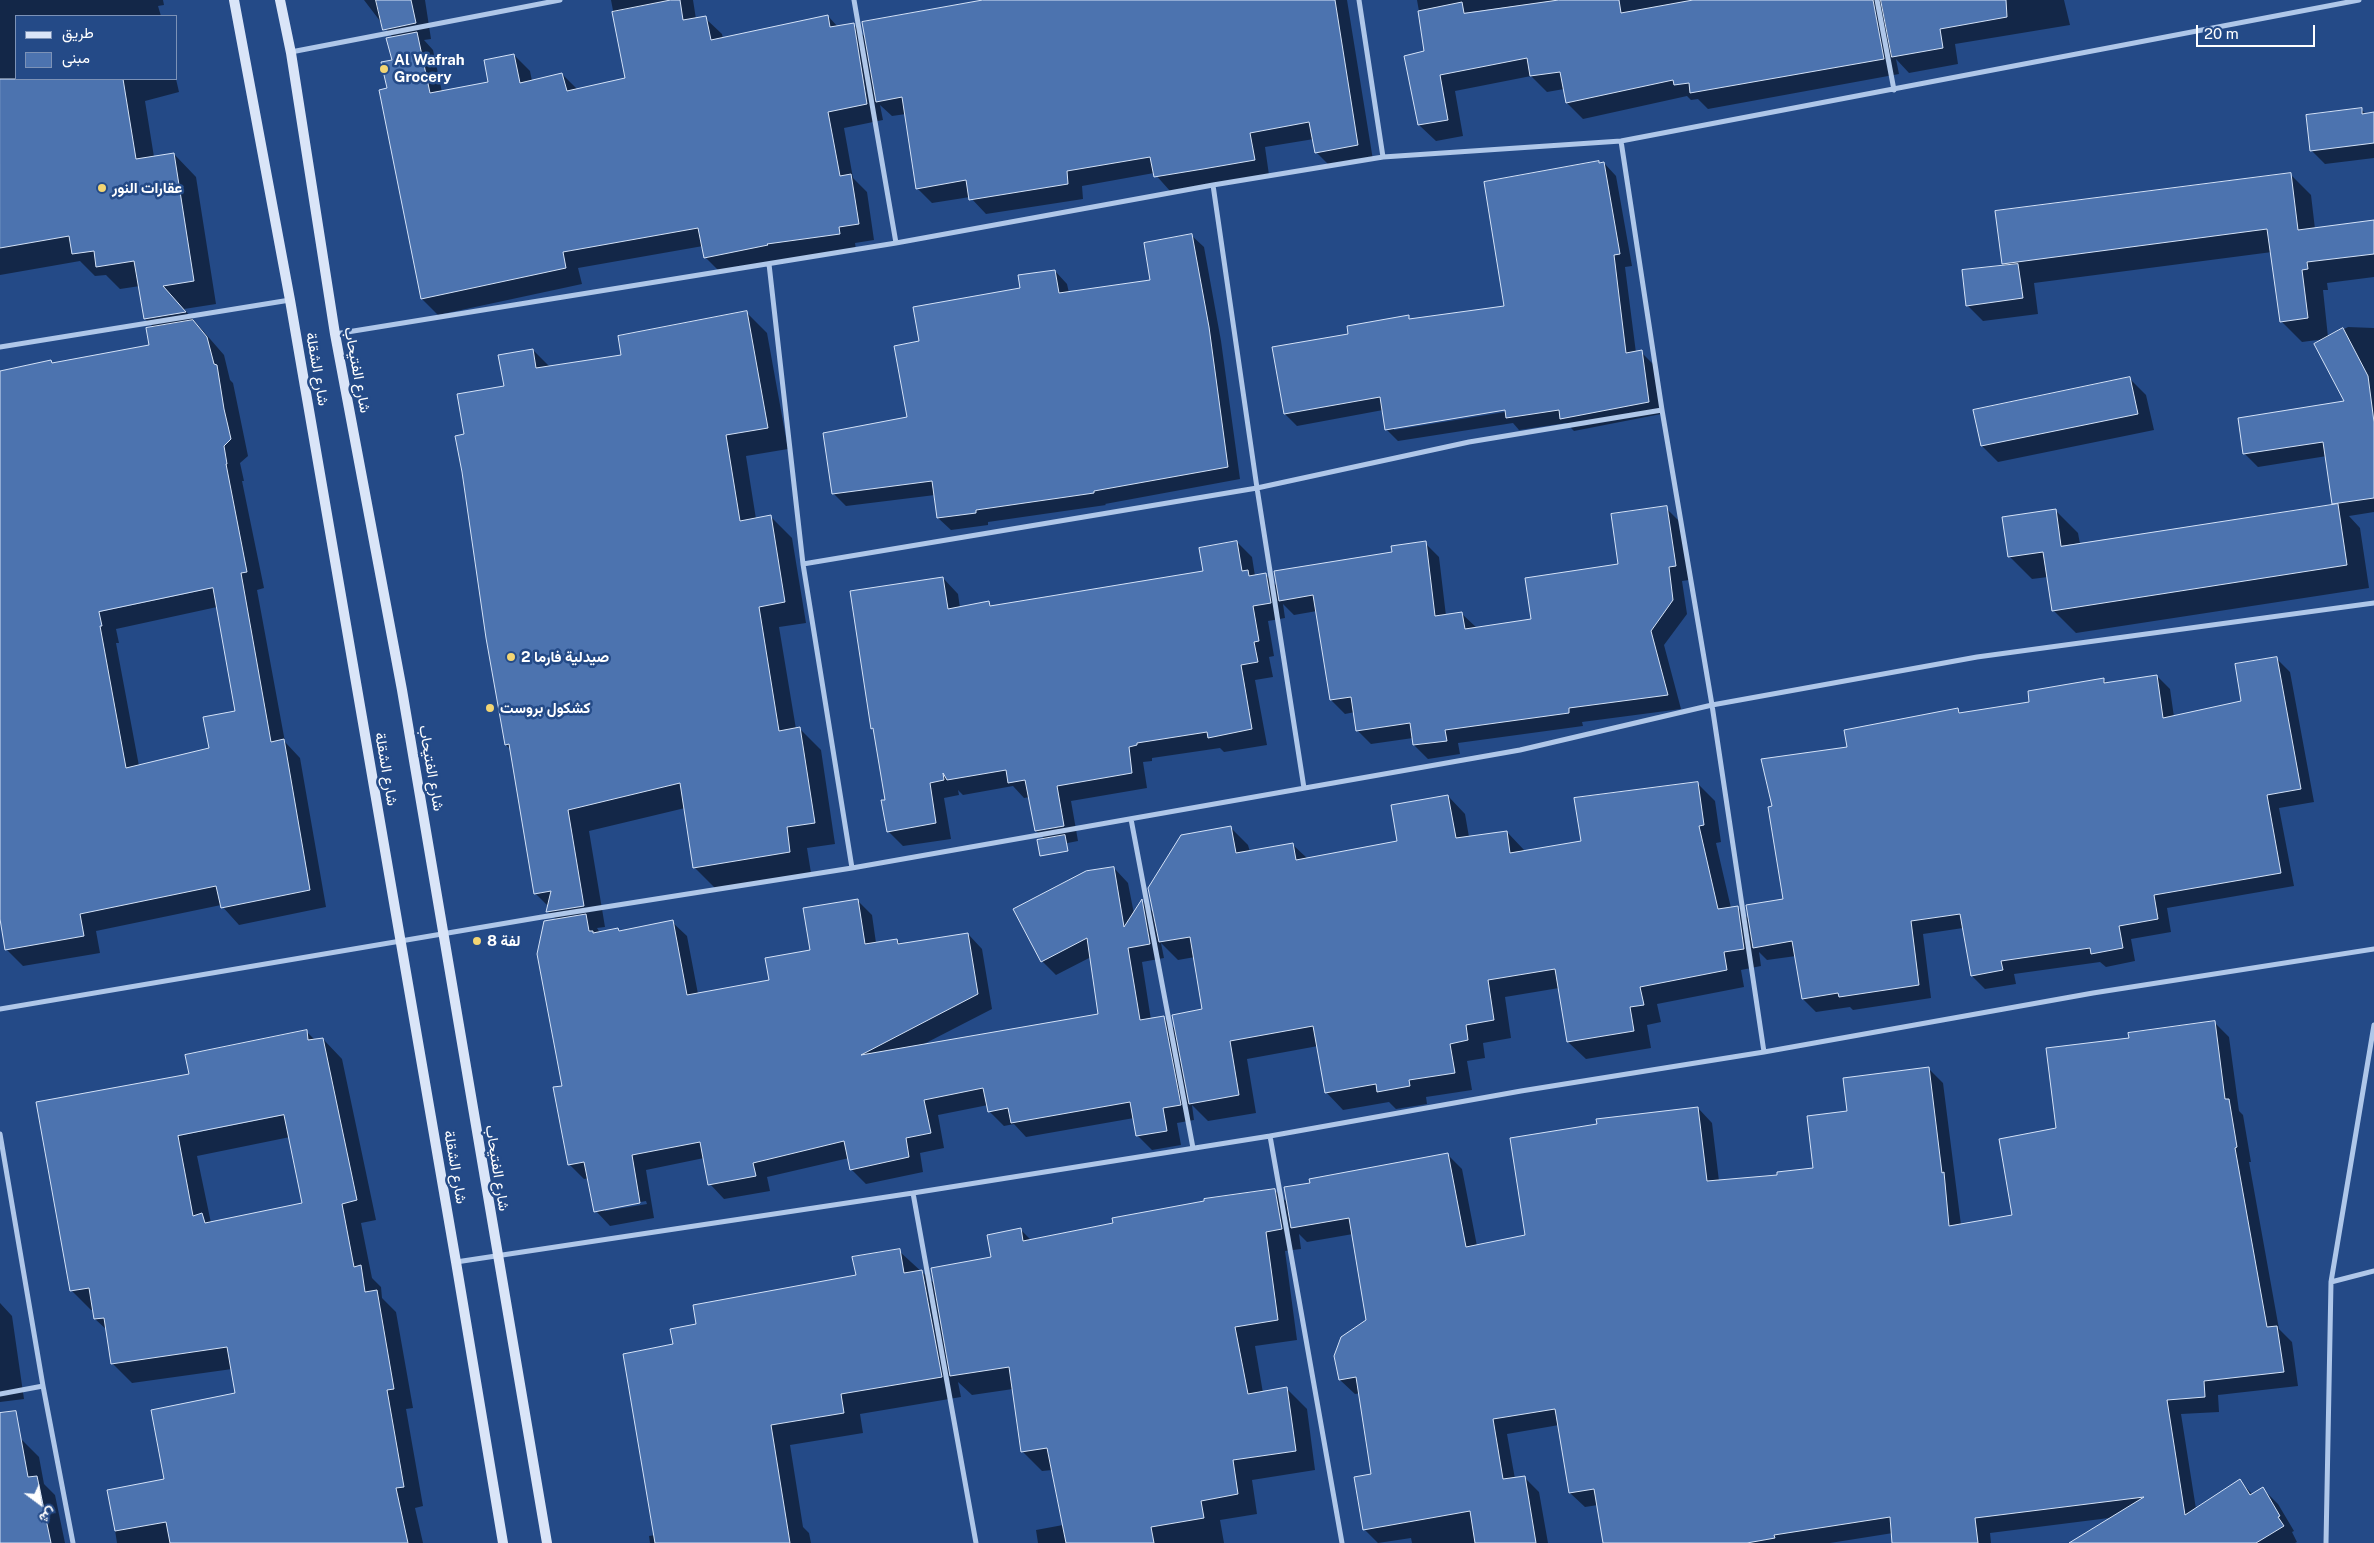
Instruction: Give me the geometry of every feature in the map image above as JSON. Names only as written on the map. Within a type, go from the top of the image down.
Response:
[{"type":"main road","name":"شارع الشقلة","points":[[234,0],[290,300],[503,1543]]},
{"type":"main road","name":"شارع الفتيحاب","points":[[280,0],[291,53],[335,334],[402,690],[496,1255],[547,1543]]},
{"type":"street","points":[[291,53],[560,0]]},
{"type":"street","points":[[854,0],[896,243]]},
{"type":"street","points":[[1359,0],[1383,157]]},
{"type":"street","points":[[1878,0],[1894,90]]},
{"type":"street","points":[[335,334],[896,243],[1213,185],[1383,157],[1621,141],[2359,0]]},
{"type":"street","points":[[1621,141],[1662,410],[1712,705],[1764,1052]]},
{"type":"street","points":[[1213,185],[1257,488],[1304,788]]},
{"type":"street","points":[[769,264],[803,564],[852,868]]},
{"type":"street","points":[[0,347],[290,300]]},
{"type":"street","points":[[803,564],[1257,488],[1470,442],[1662,410]]},
{"type":"street","points":[[0,1009],[444,934],[852,868],[1520,750],[1712,705],[1976,657],[2374,603]]},
{"type":"street","points":[[1131,819],[1192,1148]]},
{"type":"street","points":[[456,1262],[913,1193],[1270,1136],[1521,1091],[1764,1052],[2093,993],[2374,949]]},
{"type":"street","points":[[2326,1543],[2331,1282],[2374,1025]]},
{"type":"street","points":[[0,1134],[43,1386],[73,1543]]},
{"type":"street","points":[[1270,1136],[1342,1543]]},
{"type":"street","points":[[913,1193],[976,1543]]},
{"type":"street","points":[[2331,1282],[2374,1271]]},
{"type":"street","points":[[0,1394],[43,1386]]},
{"type":"building","points":[[376,0],[411,0],[416,23],[383,30]]},
{"type":"building","points":[[671,0],[680,0],[683,20],[706,16],[711,40],[828,15],[830,27],[854,23],[867,104],[828,112],[840,176],[851,174],[859,224],[839,227],[840,234],[767,244],[704,258],[698,228],[563,252],[566,268],[421,299],[379,90],[387,88],[381,62],[392,60],[386,38],[417,32],[430,93],[488,82],[484,60],[514,54],[520,83],[562,73],[567,91],[625,78],[612,12]]},
{"type":"building","points":[[983,0],[1335,0],[1358,145],[1315,153],[1309,122],[1250,133],[1255,160],[1203,169],[1154,177],[1150,157],[1067,171],[1068,184],[969,200],[966,180],[916,189],[902,97],[876,102],[862,22]]},
{"type":"building","points":[[1559,0],[1619,0],[1621,13],[1693,0],[1873,0],[1884,59],[1690,93],[1689,83],[1674,85],[1673,80],[1566,103],[1560,72],[1530,76],[1527,58],[1440,75],[1448,120],[1418,125],[1404,56],[1424,51],[1418,11],[1462,2],[1464,13]]},
{"type":"building","points":[[1881,0],[2006,0],[2007,17],[1940,29],[1943,48],[1892,57]]},
{"type":"building","points":[[0,79],[123,80],[136,159],[174,153],[194,281],[163,286],[186,312],[144,319],[134,261],[96,267],[94,251],[72,254],[69,236],[0,248]]},
{"type":"building","points":[[2362,108],[2362,114],[2374,112],[2374,143],[2310,151],[2306,115]]},
{"type":"building","points":[[1599,161],[1599,163],[1604,162],[1620,254],[1614,255],[1626,353],[1642,350],[1649,402],[1560,419],[1559,410],[1506,418],[1505,410],[1385,430],[1380,397],[1284,414],[1272,347],[1348,334],[1347,326],[1409,315],[1409,319],[1504,306],[1484,182]]},
{"type":"building","points":[[2291,173],[2298,230],[2374,220],[2374,254],[2307,262],[2308,269],[2302,270],[2308,318],[2280,322],[2267,229],[2002,264],[1995,211]]},
{"type":"building","points":[[1192,234],[1209,327],[1228,467],[1094,491],[1094,493],[976,510],[976,513],[937,518],[932,481],[832,494],[823,433],[907,417],[894,346],[919,341],[913,307],[1020,288],[1018,275],[1055,270],[1059,293],[1150,280],[1144,243]]},
{"type":"building","points":[[2018,264],[2023,298],[1966,306],[1962,270]]},
{"type":"building","points":[[747,311],[768,428],[726,435],[740,521],[771,515],[785,602],[759,607],[779,731],[800,727],[815,823],[787,827],[790,852],[693,868],[680,783],[568,810],[584,906],[546,912],[551,891],[534,894],[509,744],[505,745],[486,638],[455,436],[464,434],[457,394],[504,386],[498,355],[533,349],[536,368],[621,355],[618,336]]},
{"type":"building","points":[[193,320],[207,337],[214,364],[217,365],[231,439],[224,446],[226,464],[247,572],[241,573],[271,742],[284,739],[310,890],[221,908],[216,886],[80,914],[84,936],[5,950],[0,919],[0,371],[51,360],[52,363],[149,345],[146,328]],"holes":[[[213,588],[235,711],[203,717],[209,748],[126,768],[99,612]]]},
{"type":"building","points":[[2343,328],[2368,376],[2374,422],[2374,498],[2332,504],[2323,442],[2243,454],[2238,418],[2344,401],[2314,344]]},
{"type":"building","points":[[2130,377],[2138,414],[1981,446],[1973,410]]},
{"type":"building","points":[[2338,504],[2347,565],[2052,611],[2043,552],[2008,557],[2002,517],[2056,509],[2061,546]]},
{"type":"building","points":[[1667,506],[1676,566],[1669,567],[1673,600],[1651,631],[1668,695],[1569,708],[1569,713],[1445,730],[1447,741],[1413,745],[1410,723],[1356,731],[1351,697],[1330,700],[1313,595],[1279,601],[1274,571],[1392,552],[1391,546],[1426,541],[1435,616],[1462,612],[1465,629],[1531,619],[1525,578],[1618,564],[1611,514]]},
{"type":"building","points":[[1237,541],[1242,571],[1248,570],[1249,576],[1266,573],[1271,603],[1253,606],[1259,641],[1254,642],[1258,662],[1241,665],[1252,729],[1208,738],[1207,732],[1137,743],[1137,745],[1129,747],[1132,773],[1057,786],[1064,826],[1035,831],[1025,780],[1008,783],[1006,770],[947,780],[943,773],[944,780],[930,783],[936,823],[887,832],[881,800],[885,800],[873,728],[871,729],[850,591],[943,577],[948,609],[989,601],[990,606],[1203,571],[1199,548]]},
{"type":"building","points":[[2277,657],[2301,789],[2267,795],[2281,873],[2154,895],[2158,919],[2119,926],[2123,948],[2091,954],[2090,948],[2001,961],[2003,970],[1971,976],[1960,914],[1911,921],[1919,985],[1839,997],[1838,993],[1802,999],[1792,941],[1753,948],[1746,905],[1783,899],[1768,807],[1772,806],[1761,759],[1847,747],[1844,730],[1958,708],[1959,713],[2029,702],[2028,691],[2104,678],[2104,683],[2157,675],[2163,718],[2241,701],[2235,664]]},
{"type":"building","points":[[1698,782],[1704,825],[1699,826],[1718,909],[1738,906],[1744,949],[1724,952],[1727,970],[1640,987],[1644,1005],[1630,1007],[1634,1031],[1567,1042],[1555,969],[1488,980],[1494,1020],[1466,1025],[1468,1040],[1450,1044],[1455,1073],[1409,1080],[1410,1086],[1377,1092],[1376,1084],[1325,1093],[1313,1026],[1230,1041],[1239,1095],[1189,1104],[1172,1015],[1202,1009],[1190,937],[1159,942],[1148,888],[1181,835],[1231,826],[1236,853],[1293,843],[1296,860],[1397,841],[1391,805],[1448,795],[1456,838],[1507,831],[1510,853],[1581,841],[1574,798]]},
{"type":"building","points":[[1065,835],[1068,851],[1040,856],[1037,840]]},
{"type":"building","points":[[1114,867],[1124,927],[1142,899],[1150,944],[1128,948],[1140,1020],[1164,1016],[1181,1105],[1163,1108],[1167,1131],[1136,1136],[1130,1102],[1011,1123],[1008,1108],[988,1112],[983,1088],[924,1100],[931,1133],[906,1138],[909,1157],[850,1170],[844,1141],[753,1163],[756,1176],[708,1185],[700,1142],[632,1155],[640,1203],[594,1212],[584,1162],[568,1165],[553,1087],[562,1086],[537,954],[544,921],[586,914],[589,931],[593,931],[593,933],[618,928],[619,931],[673,920],[687,995],[769,980],[765,958],[810,950],[803,908],[858,899],[865,944],[897,939],[898,944],[968,933],[978,994],[861,1055],[1098,1014],[1087,938],[1041,962],[1013,909],[1086,871]]},
{"type":"building","points":[[2215,1021],[2225,1099],[2229,1099],[2237,1147],[2235,1148],[2267,1327],[2277,1326],[2284,1372],[2204,1381],[2205,1397],[2167,1400],[2185,1515],[2240,1479],[2250,1495],[2263,1487],[2284,1526],[2256,1543],[2069,1543],[2144,1497],[1975,1518],[1978,1543],[1892,1543],[1890,1517],[1774,1535],[1775,1538],[1747,1543],[1603,1543],[1594,1489],[1569,1493],[1555,1409],[1493,1419],[1503,1479],[1525,1476],[1536,1543],[1475,1543],[1470,1511],[1363,1530],[1354,1477],[1371,1474],[1356,1377],[1339,1380],[1334,1356],[1341,1337],[1366,1320],[1349,1218],[1291,1228],[1284,1187],[1310,1183],[1309,1179],[1448,1153],[1466,1247],[1525,1235],[1510,1138],[1597,1124],[1596,1119],[1698,1107],[1707,1181],[1777,1175],[1777,1172],[1813,1168],[1807,1116],[1847,1111],[1843,1078],[1929,1067],[1942,1173],[1944,1172],[1949,1226],[2012,1215],[1999,1139],[2056,1128],[2046,1048],[2129,1038],[2128,1033]]},
{"type":"building","points":[[307,1030],[308,1040],[323,1038],[357,1200],[342,1204],[354,1267],[361,1265],[365,1292],[377,1290],[394,1389],[387,1390],[404,1487],[396,1488],[408,1543],[170,1543],[166,1522],[115,1531],[107,1490],[164,1479],[151,1410],[235,1393],[227,1347],[111,1364],[104,1318],[94,1319],[89,1288],[70,1291],[36,1102],[189,1074],[185,1055]],"holes":[[[284,1115],[302,1203],[205,1223],[202,1213],[193,1216],[178,1136]]]},
{"type":"building","points":[[1275,1189],[1282,1229],[1266,1232],[1278,1320],[1235,1327],[1248,1394],[1287,1387],[1296,1451],[1233,1460],[1238,1494],[1201,1501],[1204,1518],[1151,1527],[1154,1543],[1066,1543],[1047,1448],[1021,1452],[1009,1367],[950,1376],[931,1268],[991,1257],[987,1235],[1021,1228],[1023,1241],[1113,1223],[1112,1218],[1204,1201],[1204,1199]]},
{"type":"building","points":[[900,1249],[904,1273],[922,1270],[942,1377],[841,1394],[844,1413],[771,1425],[790,1543],[655,1543],[623,1354],[673,1344],[670,1329],[696,1324],[693,1305],[856,1275],[852,1257]]},
{"type":"building","points":[[16,1411],[28,1477],[37,1476],[51,1543],[0,1543],[0,1413]]},
{"type":"place","name":"Al Wafrah Grocery","points":[[384,69]]},
{"type":"place","name":"عقارات النور","points":[[102,188]]},
{"type":"place","name":"صيدلية فارما 2","points":[[511,657]]},
{"type":"place","name":"كشكول بروست","points":[[490,708]]},
{"type":"place","name":"لفة 8","points":[[477,941]]}]
